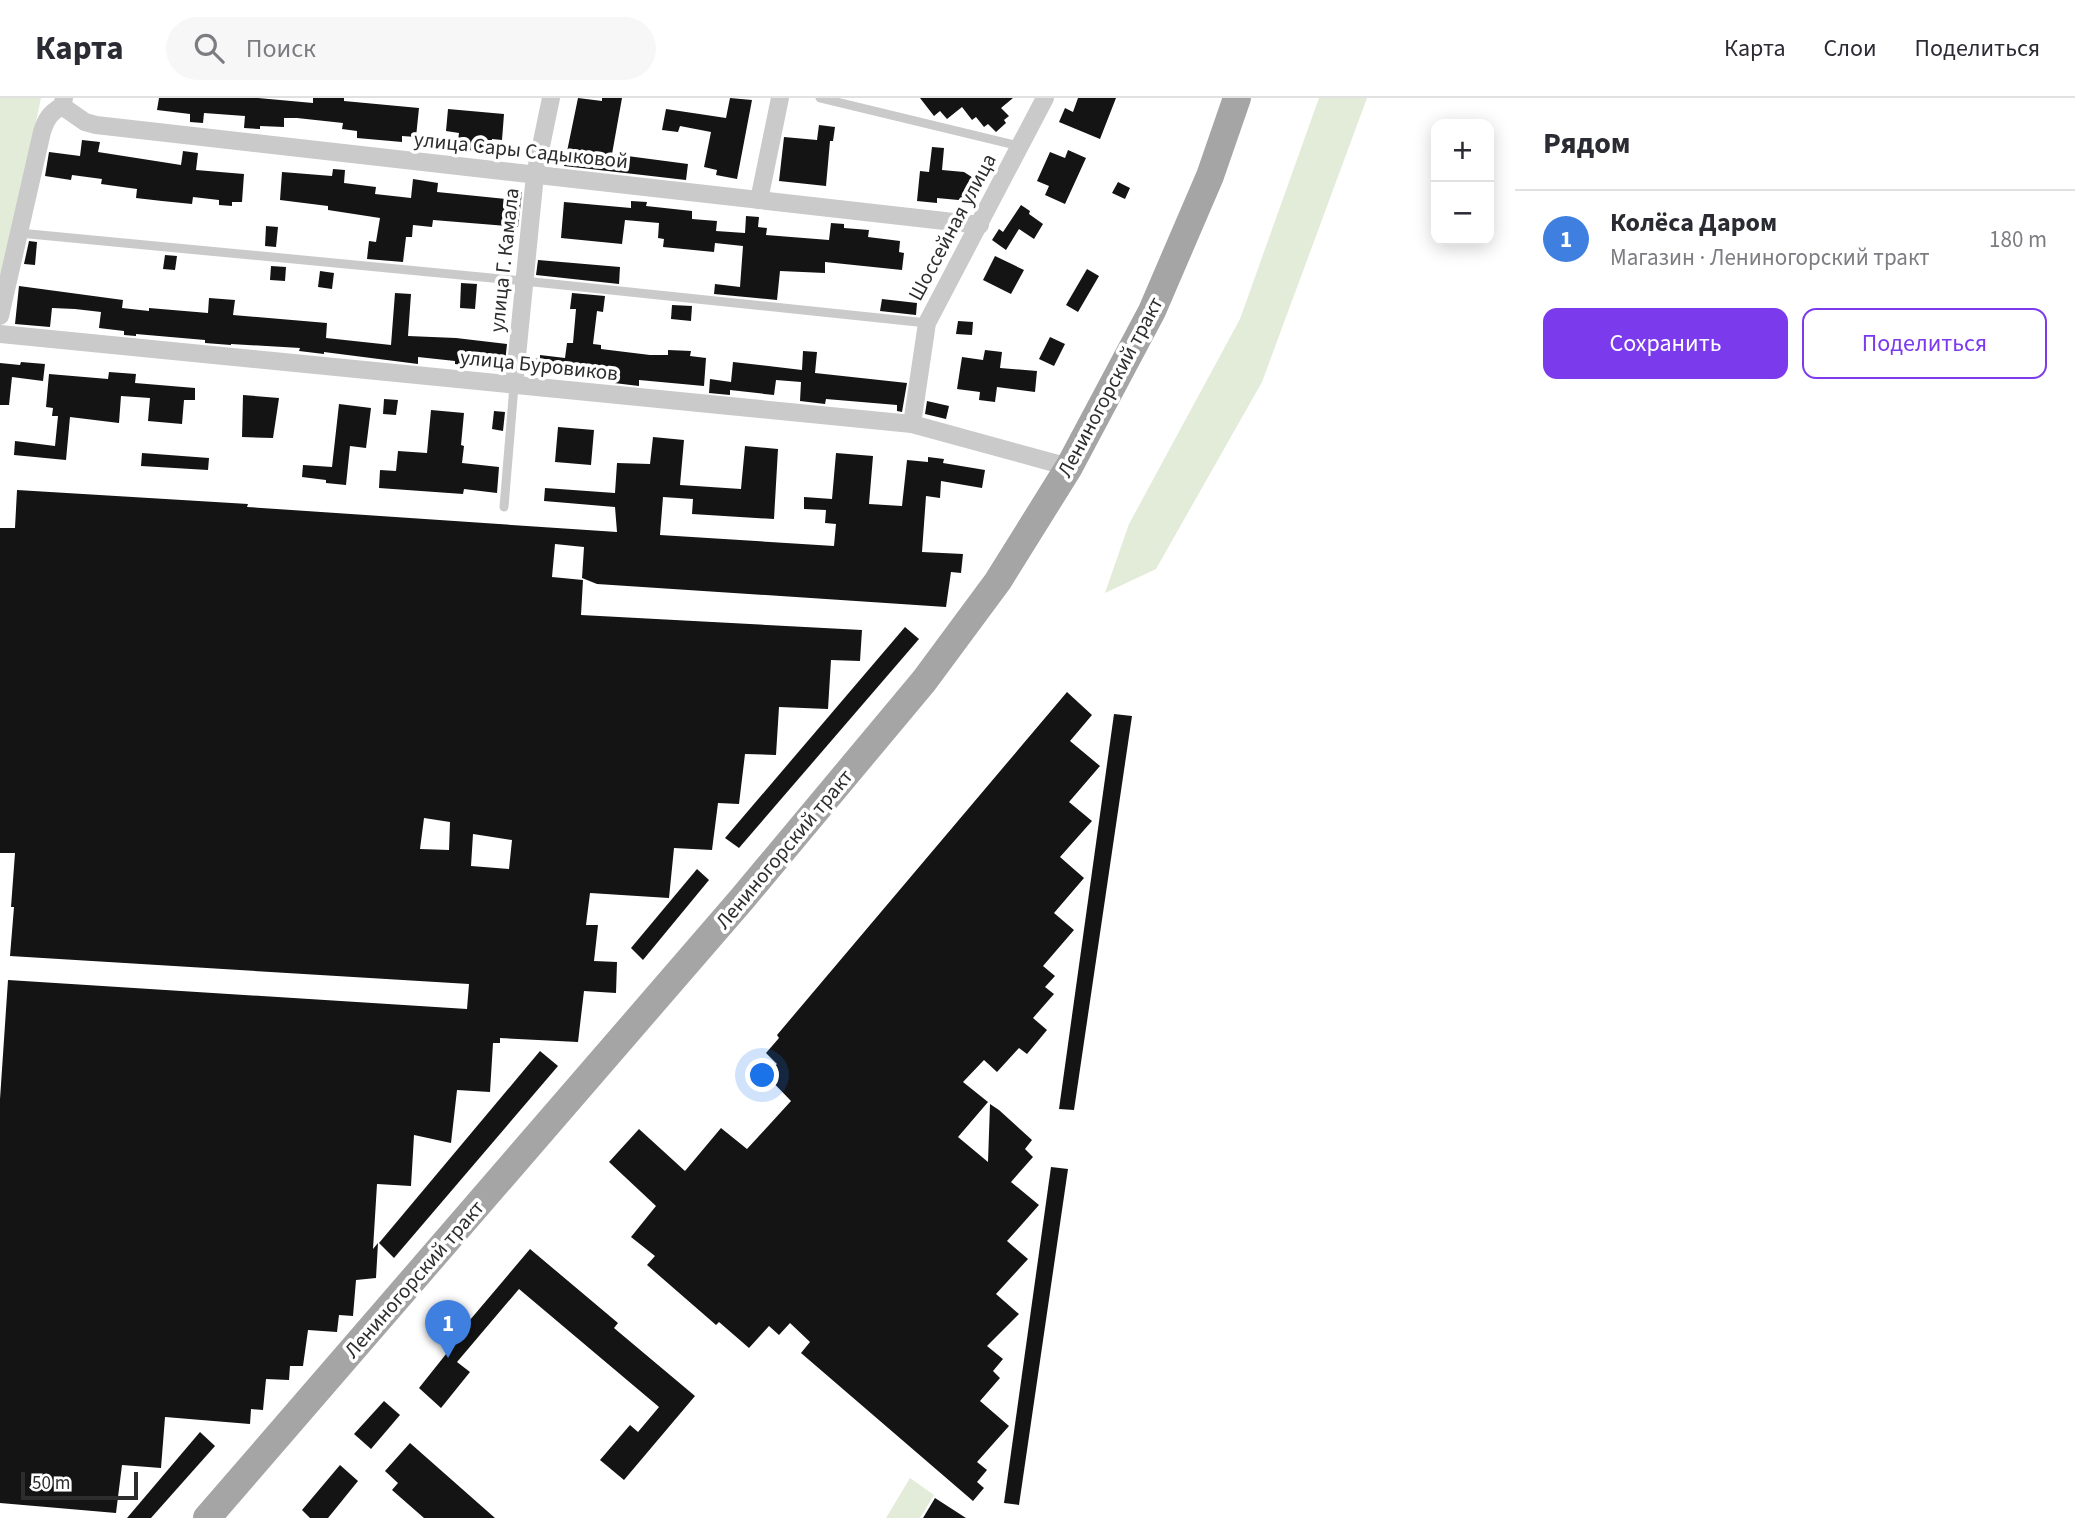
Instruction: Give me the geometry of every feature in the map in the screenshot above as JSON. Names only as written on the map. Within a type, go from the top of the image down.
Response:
[{"type":"main road","name":"Лениногорский тракт","points":[[207,1518],[742,900],[924,681],[998,581],[1069,467],[1152,311],[1210,176],[1237,98]]},
{"type":"street","name":"улица Г. Камала","points":[[514,386],[535,175],[551,98]]},
{"type":"street","points":[[759,200],[780,98]]},
{"type":"street","name":"Шоссейная улица","points":[[912,424],[927,323],[1045,98]]},
{"type":"street","name":"улица Сары Садыковой","points":[[63,102],[85,122],[96,125],[980,225]]},
{"type":"street","points":[[0,316],[45,121],[63,102]]},
{"type":"street","name":"улица Буровиков","points":[[0,334],[912,424],[1069,467]]},
{"type":"lane","points":[[820,98],[1019,146]]},
{"type":"lane","points":[[19,233],[927,323]]},
{"type":"lane","points":[[504,507],[514,386]]},
{"type":"green space","points":[[0,98],[41,98],[0,290]]},
{"type":"green space","points":[[1319,98],[1367,98],[1262,382],[1156,569],[1105,593],[1129,524],[1240,319]]},
{"type":"green space","points":[[910,1478],[934,1495],[920,1518],[886,1518]]},
{"type":"building","points":[[159,98],[258,98],[313,103],[313,98],[344,98],[344,101],[419,108],[416,137],[402,136],[402,142],[357,138],[357,131],[342,129],[343,123],[297,118],[284,118],[284,127],[260,126],[260,129],[244,128],[245,116],[204,113],[203,123],[190,122],[190,114],[157,110]]},
{"type":"building","points":[[578,98],[602,101],[602,98],[622,98],[612,154],[688,164],[686,180],[564,166]]},
{"type":"building","points":[[730,98],[752,100],[737,179],[716,175],[717,170],[704,167],[711,132],[680,126],[678,132],[662,130],[666,109],[726,118]]},
{"type":"building","points":[[920,98],[1013,98],[1001,108],[1009,116],[996,132],[988,124],[984,127],[976,117],[972,120],[962,107],[947,119],[940,111],[934,116]]},
{"type":"building","points":[[1078,98],[1116,98],[1100,139],[1059,122],[1065,108],[1073,112]]},
{"type":"building","points":[[448,109],[504,114],[502,140],[492,139],[491,152],[457,149],[459,133],[446,131]]},
{"type":"building","points":[[819,125],[835,127],[833,141],[830,141],[826,186],[779,181],[784,137],[817,140]]},
{"type":"building","points":[[82,140],[100,142],[98,152],[181,165],[183,151],[198,153],[196,170],[244,174],[242,202],[232,202],[232,206],[219,205],[219,200],[193,197],[192,204],[136,198],[137,189],[101,184],[102,179],[72,175],[71,180],[45,176],[49,152],[80,156]]},
{"type":"building","points":[[932,147],[944,148],[942,170],[964,172],[978,181],[976,196],[970,195],[969,201],[937,198],[937,203],[917,201],[920,171],[929,172]]},
{"type":"building","points":[[1068,150],[1086,158],[1065,204],[1045,195],[1049,186],[1037,181],[1050,152],[1065,158]]},
{"type":"building","points":[[333,169],[345,170],[344,183],[376,187],[375,194],[411,198],[413,179],[438,183],[437,192],[506,199],[507,190],[522,192],[518,227],[433,220],[432,227],[413,225],[412,237],[406,237],[403,262],[367,259],[369,241],[376,242],[380,218],[328,210],[328,206],[280,200],[282,172],[332,176]]},
{"type":"building","points":[[1118,182],[1130,188],[1125,199],[1112,193]]},
{"type":"building","points":[[631,201],[647,202],[646,206],[692,211],[692,219],[717,221],[716,231],[745,233],[746,216],[759,217],[758,227],[767,228],[766,235],[829,240],[831,223],[844,224],[844,228],[869,230],[868,237],[900,241],[899,252],[904,253],[902,270],[825,262],[825,273],[780,271],[777,300],[714,294],[715,284],[740,287],[743,246],[715,243],[714,252],[663,247],[664,239],[658,238],[659,223],[625,220],[622,244],[561,238],[564,202],[631,208]]},
{"type":"building","points":[[1021,205],[1043,224],[1034,239],[1019,229],[1006,250],[992,240],[999,229],[1003,232]]},
{"type":"building","points":[[266,226],[278,227],[276,247],[265,246]]},
{"type":"building","points":[[29,241],[37,242],[35,265],[24,264]]},
{"type":"building","points":[[165,255],[177,256],[175,270],[163,269]]},
{"type":"building","points":[[995,256],[1024,270],[1011,294],[983,280]]},
{"type":"building","points":[[538,260],[620,267],[619,284],[536,275]]},
{"type":"building","points":[[271,266],[286,267],[285,281],[270,280]]},
{"type":"building","points":[[1087,269],[1099,276],[1078,312],[1066,305]]},
{"type":"building","points":[[320,271],[334,273],[332,289],[318,287]]},
{"type":"building","points":[[461,283],[477,284],[475,309],[460,308]]},
{"type":"building","points":[[19,286],[123,300],[122,308],[149,311],[149,308],[208,313],[209,298],[235,300],[233,315],[327,323],[326,338],[391,345],[395,293],[411,294],[408,336],[507,344],[504,372],[455,364],[455,361],[418,357],[418,364],[299,351],[300,348],[124,335],[124,331],[99,328],[101,312],[75,309],[52,308],[50,327],[15,324]]},
{"type":"building","points":[[572,293],[605,296],[603,312],[597,311],[593,344],[601,345],[601,349],[650,355],[668,355],[668,350],[691,351],[690,356],[706,358],[704,386],[639,380],[639,386],[614,383],[615,378],[527,373],[528,358],[540,359],[540,355],[565,358],[567,343],[573,343],[576,309],[570,309]]},
{"type":"building","points":[[882,299],[917,303],[916,315],[880,311]]},
{"type":"building","points":[[672,305],[692,306],[691,321],[671,319]]},
{"type":"building","points":[[958,321],[973,322],[972,335],[956,334]]},
{"type":"building","points":[[1050,337],[1065,344],[1054,366],[1039,359]]},
{"type":"building","points":[[985,350],[1002,352],[1000,368],[1037,371],[1035,392],[997,387],[995,402],[979,400],[980,392],[957,389],[962,357],[983,360]]},
{"type":"building","points":[[803,351],[817,352],[815,373],[907,383],[902,412],[897,411],[897,405],[826,399],[825,404],[800,401],[801,382],[776,380],[774,395],[730,390],[730,395],[709,393],[710,379],[731,382],[733,362],[802,370]]},
{"type":"building","points":[[21,362],[45,364],[43,381],[12,377],[9,405],[0,405],[0,363],[20,365]]},
{"type":"building","points":[[109,372],[136,374],[135,383],[195,388],[195,400],[184,400],[182,424],[148,421],[150,398],[121,396],[119,423],[70,417],[66,460],[14,455],[15,441],[55,446],[58,416],[52,416],[53,408],[46,407],[49,374],[108,379]]},
{"type":"building","points":[[243,395],[279,398],[273,438],[242,437]]},
{"type":"building","points":[[384,399],[398,400],[396,415],[383,414]]},
{"type":"building","points":[[927,401],[949,406],[946,419],[925,414]]},
{"type":"building","points":[[339,404],[371,408],[366,448],[350,446],[346,485],[302,477],[303,465],[332,467]]},
{"type":"building","points":[[431,410],[464,413],[462,463],[499,467],[497,493],[464,489],[463,494],[379,488],[380,470],[396,471],[398,451],[427,453]]},
{"type":"building","points":[[494,411],[505,412],[503,431],[492,429]]},
{"type":"building","points":[[558,427],[594,430],[591,465],[555,462]]},
{"type":"building","points":[[653,437],[684,440],[680,485],[741,489],[745,446],[778,449],[774,519],[692,514],[693,499],[663,497],[660,535],[834,546],[836,524],[825,523],[826,510],[804,509],[804,497],[832,499],[836,453],[873,456],[869,504],[902,506],[907,460],[928,462],[928,457],[944,459],[943,463],[985,470],[982,488],[941,481],[940,498],[926,496],[922,552],[963,554],[961,573],[951,572],[946,607],[597,584],[582,578],[584,547],[555,544],[552,577],[583,580],[581,615],[862,630],[860,661],[831,660],[828,709],[779,707],[776,755],[745,754],[739,804],[718,803],[712,850],[674,848],[669,898],[590,893],[586,925],[598,925],[594,961],[617,962],[616,993],[584,991],[578,1042],[500,1038],[500,1043],[493,1043],[490,1092],[457,1090],[451,1143],[414,1135],[411,1186],[377,1184],[373,1249],[378,1243],[376,1278],[356,1280],[353,1316],[339,1315],[337,1332],[308,1330],[303,1366],[290,1366],[289,1380],[266,1379],[263,1410],[251,1409],[250,1424],[165,1417],[161,1468],[122,1465],[116,1513],[0,1503],[0,1099],[8,980],[467,1009],[469,984],[10,956],[15,853],[0,853],[0,528],[15,528],[17,490],[248,504],[247,507],[617,532],[615,507],[544,501],[545,488],[615,493],[617,463],[650,464]],"holes":[[[424,818],[450,822],[449,850],[420,849]],[[473,834],[512,840],[509,869],[471,866]]]},
{"type":"building","points":[[142,453],[209,458],[208,470],[141,466]]},
{"type":"building","points":[[905,627],[919,639],[739,848],[725,838]]},
{"type":"building","points":[[1067,692],[1092,715],[1070,741],[1100,766],[1069,802],[1092,821],[1060,857],[1084,878],[1054,913],[1074,930],[1043,966],[1055,976],[1045,987],[1054,994],[1033,1018],[1047,1030],[1027,1054],[1019,1048],[997,1072],[984,1060],[963,1082],[988,1102],[958,1137],[988,1162],[990,1104],[999,1110],[1032,1140],[1025,1149],[1033,1157],[1011,1182],[1039,1205],[1007,1241],[1028,1259],[996,1294],[1019,1314],[987,1346],[1003,1359],[993,1371],[1000,1378],[980,1401],[1009,1426],[977,1462],[987,1470],[977,1482],[984,1488],[973,1501],[801,1353],[810,1342],[790,1323],[779,1335],[769,1326],[749,1348],[719,1322],[716,1325],[647,1265],[655,1256],[631,1237],[656,1206],[609,1162],[639,1129],[685,1171],[721,1128],[747,1149],[791,1101],[765,1074],[777,1064],[766,1053],[779,1038],[777,1035]]},
{"type":"building","points":[[1114,714],[1132,716],[1074,1110],[1059,1109]]},
{"type":"building","points":[[697,869],[709,880],[643,960],[631,948]]},
{"type":"building","points":[[540,1051],[558,1066],[394,1258],[379,1243]]},
{"type":"building","points":[[1051,1167],[1068,1169],[1019,1505],[1004,1503]]},
{"type":"building","points":[[530,1249],[618,1323],[614,1328],[695,1396],[624,1480],[600,1460],[630,1425],[638,1432],[659,1407],[519,1289],[457,1362],[470,1372],[441,1408],[419,1388],[458,1339],[445,1328],[453,1318],[464,1327]]},
{"type":"building","points":[[384,1401],[400,1415],[371,1449],[354,1434]]},
{"type":"building","points":[[200,1432],[215,1446],[151,1518],[127,1518]]},
{"type":"building","points":[[410,1443],[495,1518],[424,1518],[392,1490],[398,1483],[385,1471]]},
{"type":"building","points":[[340,1465],[358,1481],[328,1518],[310,1518],[302,1510]]},
{"type":"building","points":[[935,1498],[966,1518],[923,1518]]},
{"type":"place","name":"Колёса Даром","points":[[448,1358]]}]
